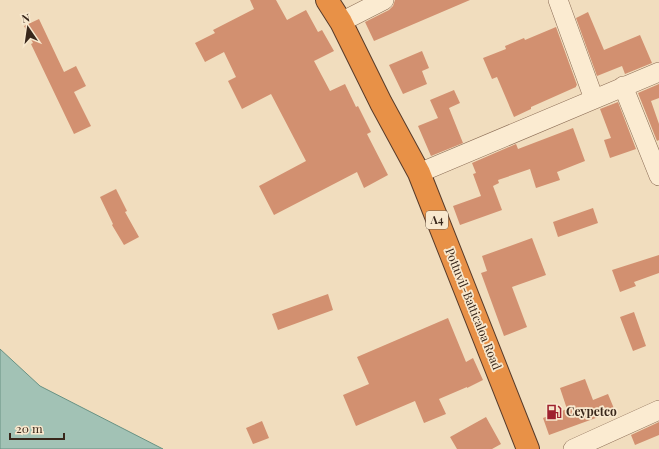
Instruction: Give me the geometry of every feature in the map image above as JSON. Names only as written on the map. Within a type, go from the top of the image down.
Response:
[{"type":"highway","name":"Pottuvil-Batticaloa Road","points":[[327,0],[341,22],[381,103],[419,173],[528,449]]},
{"type":"street","points":[[341,22],[384,0]]},
{"type":"street","points":[[558,0],[594,99]]},
{"type":"street","points":[[419,173],[659,72]]},
{"type":"street","points":[[623,86],[659,176]]},
{"type":"street","points":[[573,449],[659,410]]},
{"type":"shaded area","points":[[0,349],[40,386],[163,449],[0,449]]},
{"type":"building","points":[[250,0],[276,0],[287,20],[306,10],[318,32],[322,30],[334,51],[314,61],[330,91],[345,84],[356,107],[358,106],[371,132],[367,134],[388,175],[364,188],[357,172],[274,215],[259,186],[306,161],[271,94],[242,109],[228,81],[236,77],[224,52],[205,62],[195,43],[215,33],[213,30],[254,9]]},
{"type":"building","points":[[395,0],[470,0],[374,41],[365,22],[389,10],[393,6]]},
{"type":"building","points":[[588,12],[604,50],[640,35],[652,63],[625,74],[622,66],[597,76],[576,18]]},
{"type":"building","points":[[39,19],[64,72],[76,66],[86,86],[74,92],[91,126],[74,134],[31,44],[33,43],[24,26]]},
{"type":"building","points":[[556,27],[577,85],[576,87],[531,107],[531,109],[514,117],[497,77],[492,79],[483,58],[506,49],[505,46],[524,38],[525,40]]},
{"type":"building","points":[[422,51],[429,68],[422,71],[427,84],[403,94],[389,65]]},
{"type":"building","points":[[659,84],[659,98],[651,101],[659,124],[659,140],[657,141],[638,93]]},
{"type":"building","points":[[454,90],[460,103],[449,108],[463,143],[431,156],[418,126],[438,118],[430,100]]},
{"type":"building","points":[[618,102],[636,149],[610,158],[604,140],[611,138],[600,109]]},
{"type":"building","points":[[573,128],[585,161],[557,172],[560,180],[536,188],[530,169],[498,180],[499,183],[493,186],[502,210],[460,225],[453,206],[481,196],[473,174],[476,173],[472,163],[516,144],[518,149]]},
{"type":"building","points":[[116,189],[127,211],[125,212],[139,237],[124,245],[112,225],[113,224],[100,197]]},
{"type":"building","points":[[593,208],[598,223],[558,237],[553,222]]},
{"type":"building","points":[[532,238],[546,275],[512,287],[527,327],[504,336],[481,273],[487,271],[482,256]]},
{"type":"building","points":[[659,255],[659,273],[634,282],[636,286],[620,292],[612,270]]},
{"type":"building","points":[[328,294],[333,310],[278,330],[272,314]]},
{"type":"building","points":[[634,312],[646,346],[633,351],[620,317]]},
{"type":"building","points":[[448,318],[466,362],[473,358],[483,380],[439,399],[446,414],[424,423],[415,401],[356,426],[343,395],[369,384],[357,357]]},
{"type":"building","points":[[585,379],[593,400],[608,394],[615,411],[549,435],[543,418],[567,409],[560,388]]},
{"type":"building","points":[[486,417],[501,444],[492,449],[457,449],[450,437]]},
{"type":"building","points":[[262,421],[269,438],[253,444],[246,428]]},
{"type":"building","points":[[659,422],[659,435],[635,445],[631,435]]},
{"type":"place","name":"Ceypetco","points":[[554,412]]}]
